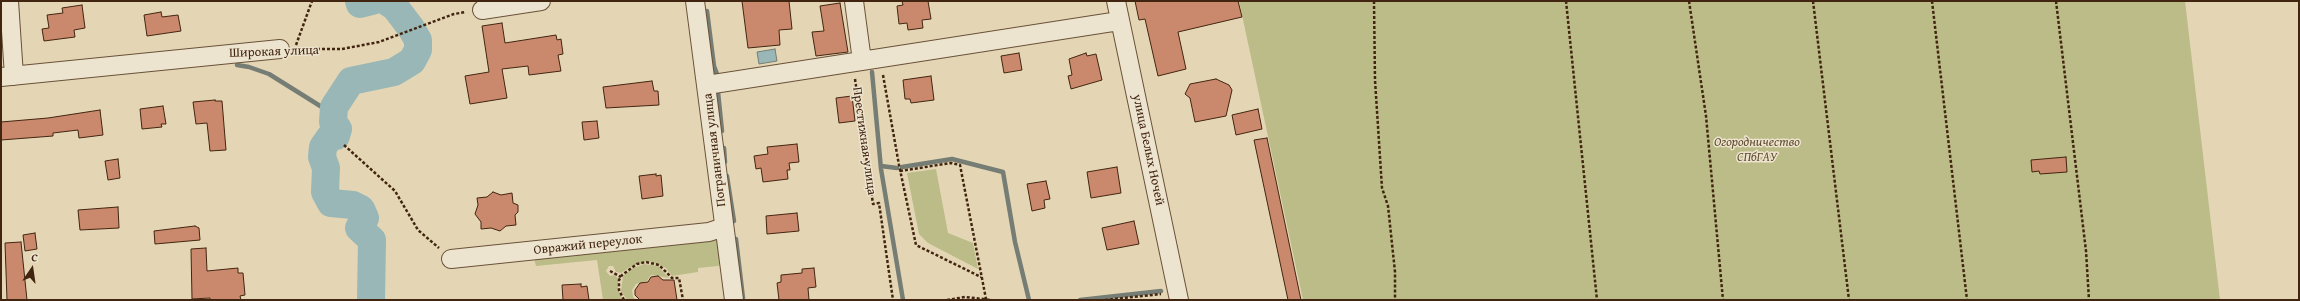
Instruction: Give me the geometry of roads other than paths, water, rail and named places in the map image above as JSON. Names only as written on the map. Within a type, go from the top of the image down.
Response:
[{"type":"street","points":[[7,76],[9,1]]},
{"type":"street","points":[[482,10],[541,1]]},
{"type":"street","name":"Пограничная улица","points":[[695,1],[734,300]]},
{"type":"street","points":[[854,1],[862,61]]},
{"type":"street","name":"улица Белых Ночей","points":[[1116,1],[1119,22],[1178,296]]},
{"type":"street","points":[[707,85],[1119,22]]},
{"type":"street","name":"Широкая улица","points":[[7,76],[287,49]]},
{"type":"street","name":"Овражий переулок","points":[[452,260],[709,232],[724,228]]},
{"type":"water","points":[[775,49],[777,61],[759,64],[757,52]]},
{"type":"waterway","points":[[359,1],[360,4],[372,1]]},
{"type":"waterway","points":[[371,300],[372,240],[359,228],[365,218],[361,209],[353,205],[331,203],[325,192],[326,168],[322,157],[323,147],[330,137],[336,136],[338,129],[333,122],[334,107],[351,81],[394,72],[412,61],[418,50],[418,40],[411,28],[395,7],[386,1]]},
{"type":"waterway","points":[[707,11],[714,66],[717,74]]},
{"type":"waterway","points":[[237,65],[249,67],[269,74],[333,114]]},
{"type":"waterway","points":[[872,72],[881,169],[903,300]]},
{"type":"waterway","points":[[718,92],[722,131]]},
{"type":"waterway","points":[[724,148],[725,162]]},
{"type":"waterway","points":[[902,167],[952,159],[1003,172],[1015,242],[1029,300]]},
{"type":"waterway","points":[[881,166],[897,168]]},
{"type":"waterway","points":[[727,176],[734,221]]},
{"type":"waterway","points":[[736,239],[743,298]]},
{"type":"waterway","points":[[1080,300],[1161,291]]},
{"type":"park label","name":"Огородничество СПбГАУ","points":[[1757,150]]}]
